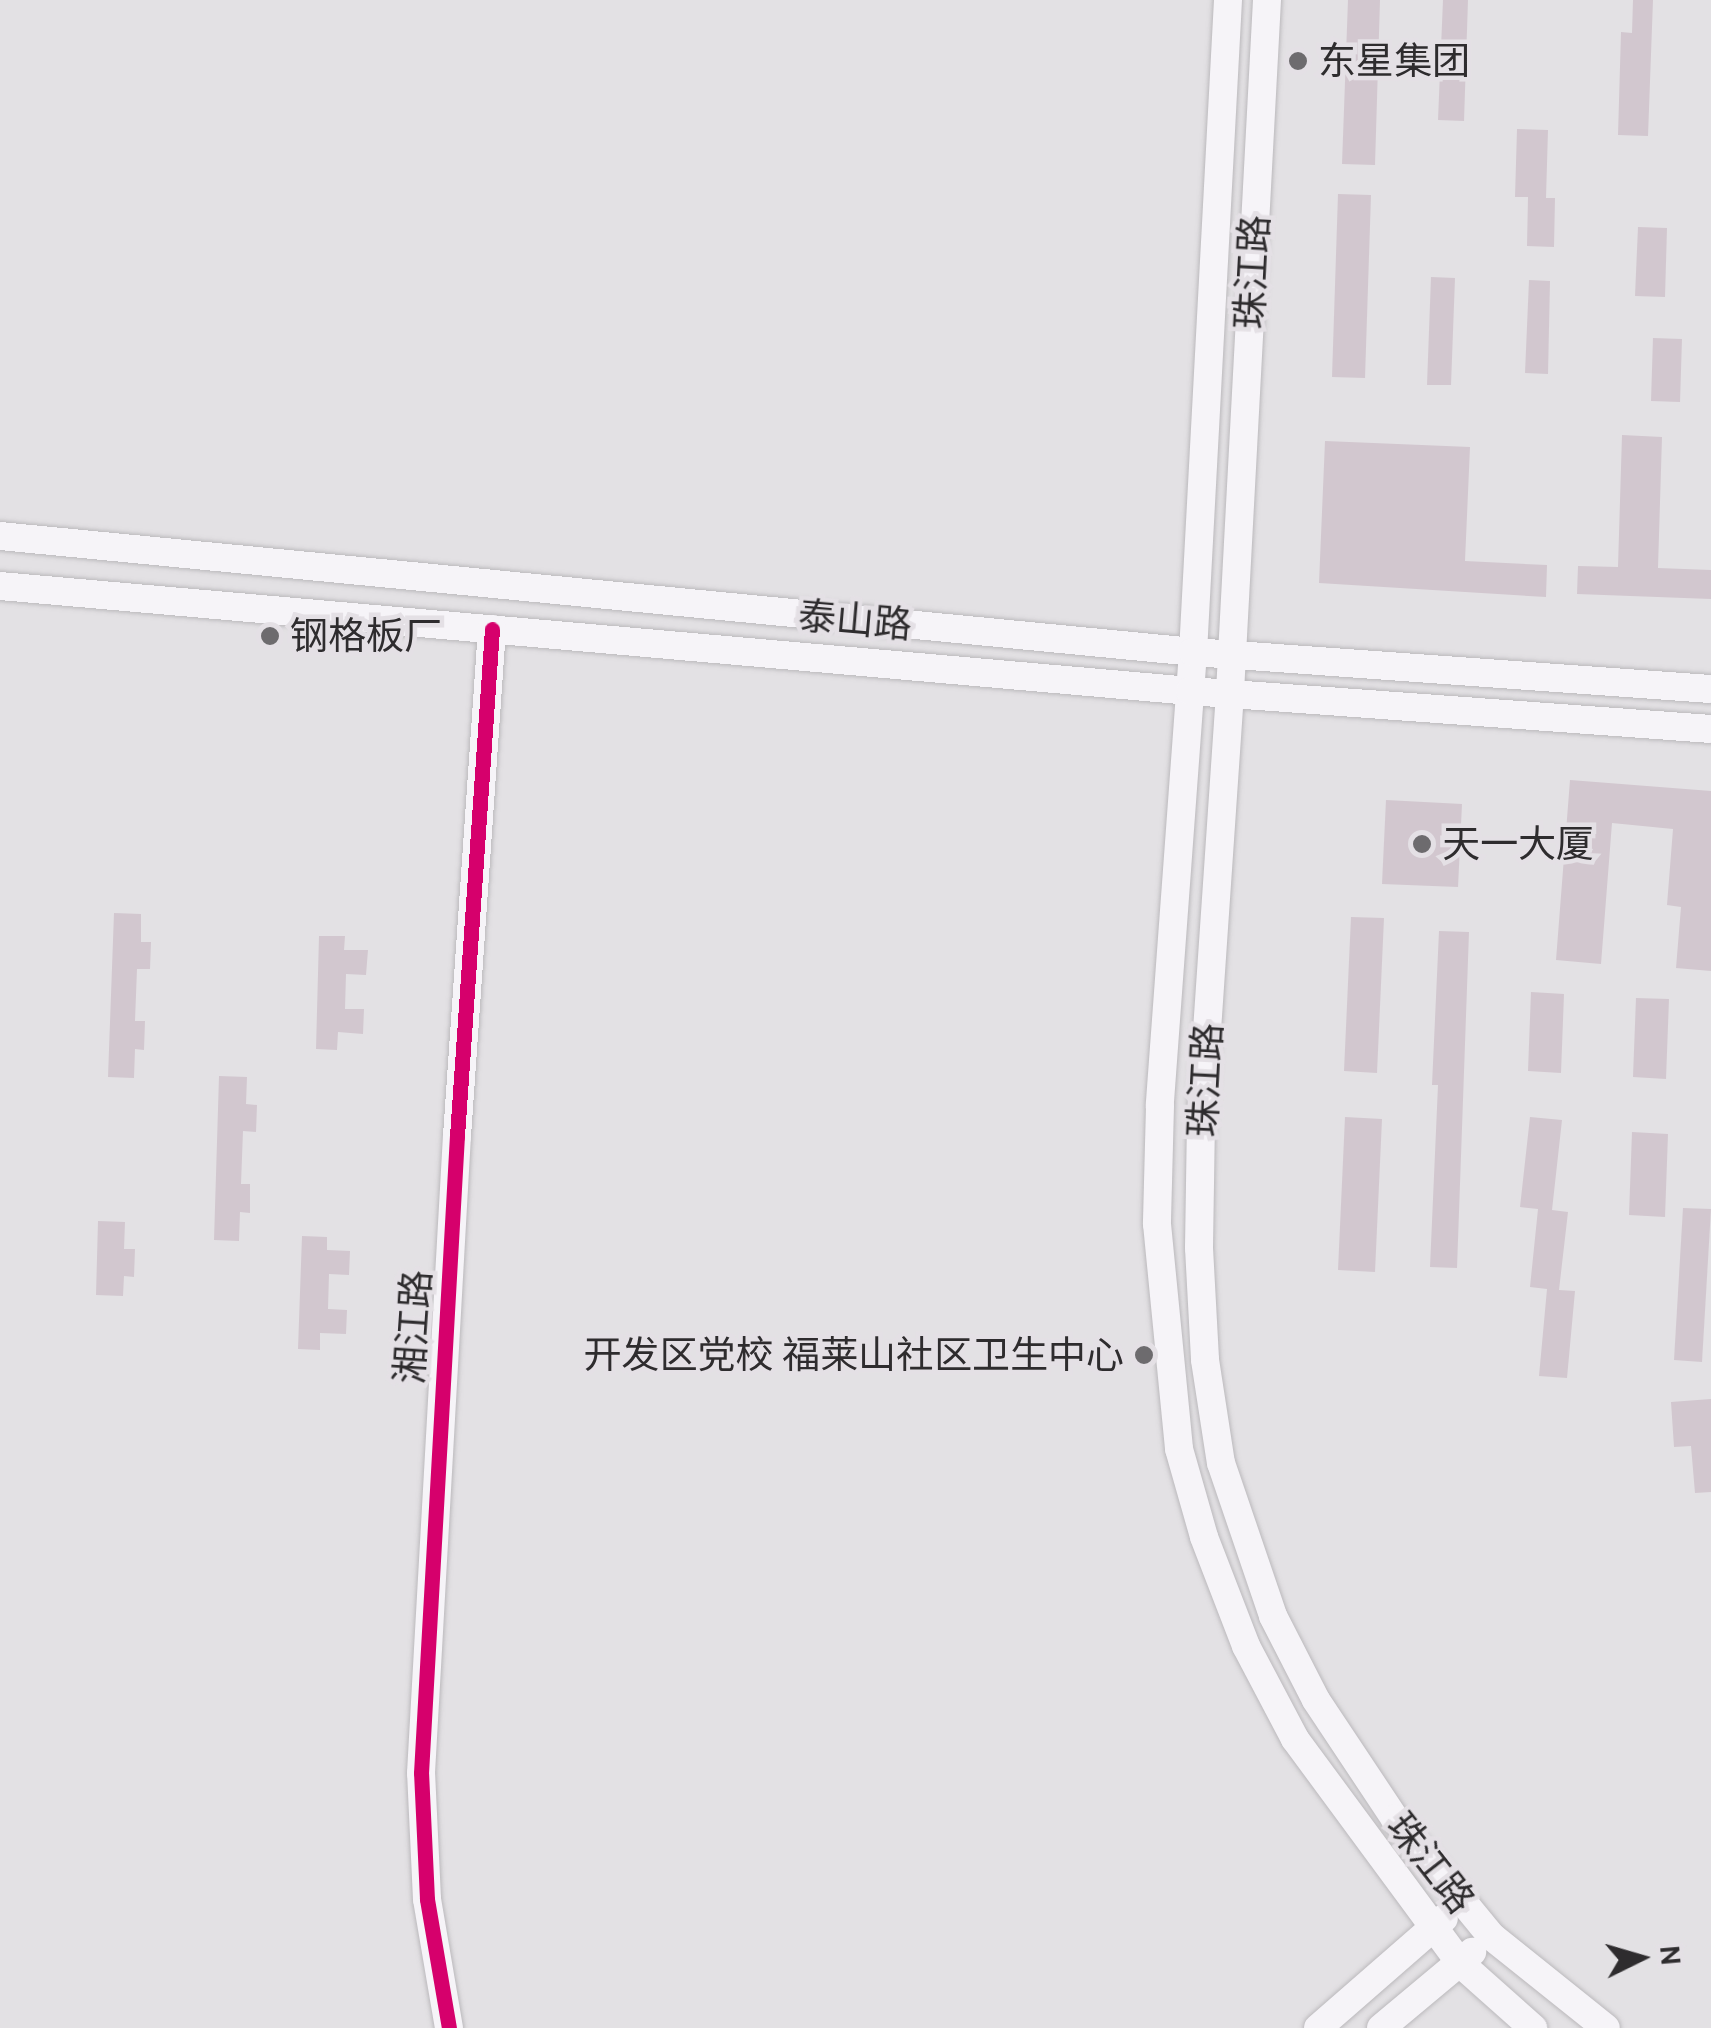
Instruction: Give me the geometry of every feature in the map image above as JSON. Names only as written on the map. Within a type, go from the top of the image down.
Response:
[{"type":"main road","points":[[1228,0],[1193,652],[1160,1106],[1157,1224],[1179,1449],[1204,1537],[1246,1646],[1295,1739],[1460,1963],[1533,2028]]},
{"type":"main road","name":"珠江路","points":[[1267,0],[1230,694],[1201,1120],[1199,1248],[1205,1360],[1221,1463],[1273,1616],[1316,1700],[1395,1820],[1459,1903],[1490,1936],[1606,2028]]},
{"type":"main road","name":"泰山路","points":[[0,536],[1193,652],[1711,689]]},
{"type":"main road","name":"泰山路","points":[[0,586],[1190,691],[1711,730]]},
{"type":"main road","name":"湘江路","points":[[449,2028],[427,1899],[421,1773],[492,629]]},
{"type":"main road","points":[[1318,2028],[1459,1903]]},
{"type":"main road","points":[[1381,2028],[1490,1936]]},
{"type":"building","points":[[1348,0],[1380,0],[1375,165],[1342,164]]},
{"type":"building","points":[[1443,0],[1468,0],[1464,121],[1438,120]]},
{"type":"building","points":[[1633,0],[1653,0],[1648,136],[1618,135],[1621,32],[1632,33]]},
{"type":"building","points":[[1517,129],[1548,130],[1546,198],[1555,198],[1554,247],[1527,246],[1528,197],[1515,197]]},
{"type":"building","points":[[1338,194],[1371,195],[1365,378],[1332,377]]},
{"type":"building","points":[[1638,227],[1667,228],[1665,297],[1635,296]]},
{"type":"building","points":[[1431,277],[1455,278],[1451,385],[1427,385]]},
{"type":"building","points":[[1529,280],[1550,281],[1548,374],[1525,373]]},
{"type":"building","points":[[1653,338],[1682,339],[1680,402],[1651,401]]},
{"type":"building","points":[[1622,435],[1662,437],[1658,568],[1711,570],[1711,599],[1577,594],[1578,566],[1618,567]]},
{"type":"building","points":[[1325,441],[1470,447],[1465,561],[1547,565],[1546,597],[1319,583]]},
{"type":"building","points":[[1570,780],[1711,791],[1711,971],[1676,968],[1681,907],[1667,905],[1673,829],[1612,823],[1601,964],[1556,960]]},
{"type":"building","name":"天一大厦","points":[[1386,800],[1462,804],[1458,887],[1382,884]]},
{"type":"building","points":[[114,913],[141,914],[141,942],[151,942],[150,969],[137,969],[135,1021],[145,1021],[144,1050],[135,1049],[134,1078],[108,1077]]},
{"type":"building","points":[[1351,917],[1384,918],[1377,1073],[1344,1071]]},
{"type":"building","points":[[1439,931],[1469,932],[1457,1268],[1430,1267],[1438,1085],[1432,1085]]},
{"type":"building","points":[[319,936],[345,936],[344,950],[368,950],[366,975],[346,974],[345,1009],[364,1009],[363,1034],[338,1032],[337,1050],[316,1049]]},
{"type":"building","points":[[1531,992],[1564,994],[1561,1073],[1528,1071]]},
{"type":"building","points":[[1636,998],[1669,999],[1666,1079],[1633,1077]]},
{"type":"building","points":[[219,1076],[247,1077],[246,1104],[257,1105],[256,1132],[243,1131],[241,1184],[250,1184],[250,1213],[240,1212],[239,1241],[214,1240]]},
{"type":"building","points":[[1345,1117],[1382,1119],[1375,1272],[1338,1270]]},
{"type":"building","points":[[1530,1117],[1562,1120],[1552,1210],[1568,1212],[1559,1290],[1575,1291],[1567,1378],[1539,1376],[1547,1289],[1530,1287],[1538,1209],[1520,1207]]},
{"type":"building","points":[[1632,1132],[1668,1134],[1665,1217],[1629,1215]]},
{"type":"building","points":[[1683,1208],[1711,1209],[1702,1362],[1674,1360]]},
{"type":"building","points":[[98,1221],[125,1222],[124,1249],[135,1249],[134,1277],[124,1276],[123,1296],[96,1295]]},
{"type":"building","points":[[302,1236],[327,1237],[327,1250],[350,1251],[349,1275],[329,1274],[328,1309],[347,1310],[346,1334],[320,1333],[320,1350],[298,1349]]},
{"type":"building","points":[[1711,1399],[1711,1492],[1695,1493],[1691,1446],[1674,1447],[1671,1402]]},
{"type":"cycle path","points":[[449,2028],[427,1899],[421,1773],[457,1136],[492,629]]},
{"type":"place","name":"东星集团","points":[[1298,61]]},
{"type":"place","name":"钢格板厂","points":[[270,636]]},
{"type":"place","name":"天一大厦","points":[[1422,844]]},
{"type":"place","name":"开发区党校 福莱山社区卫生中心","points":[[1144,1355]]}]
